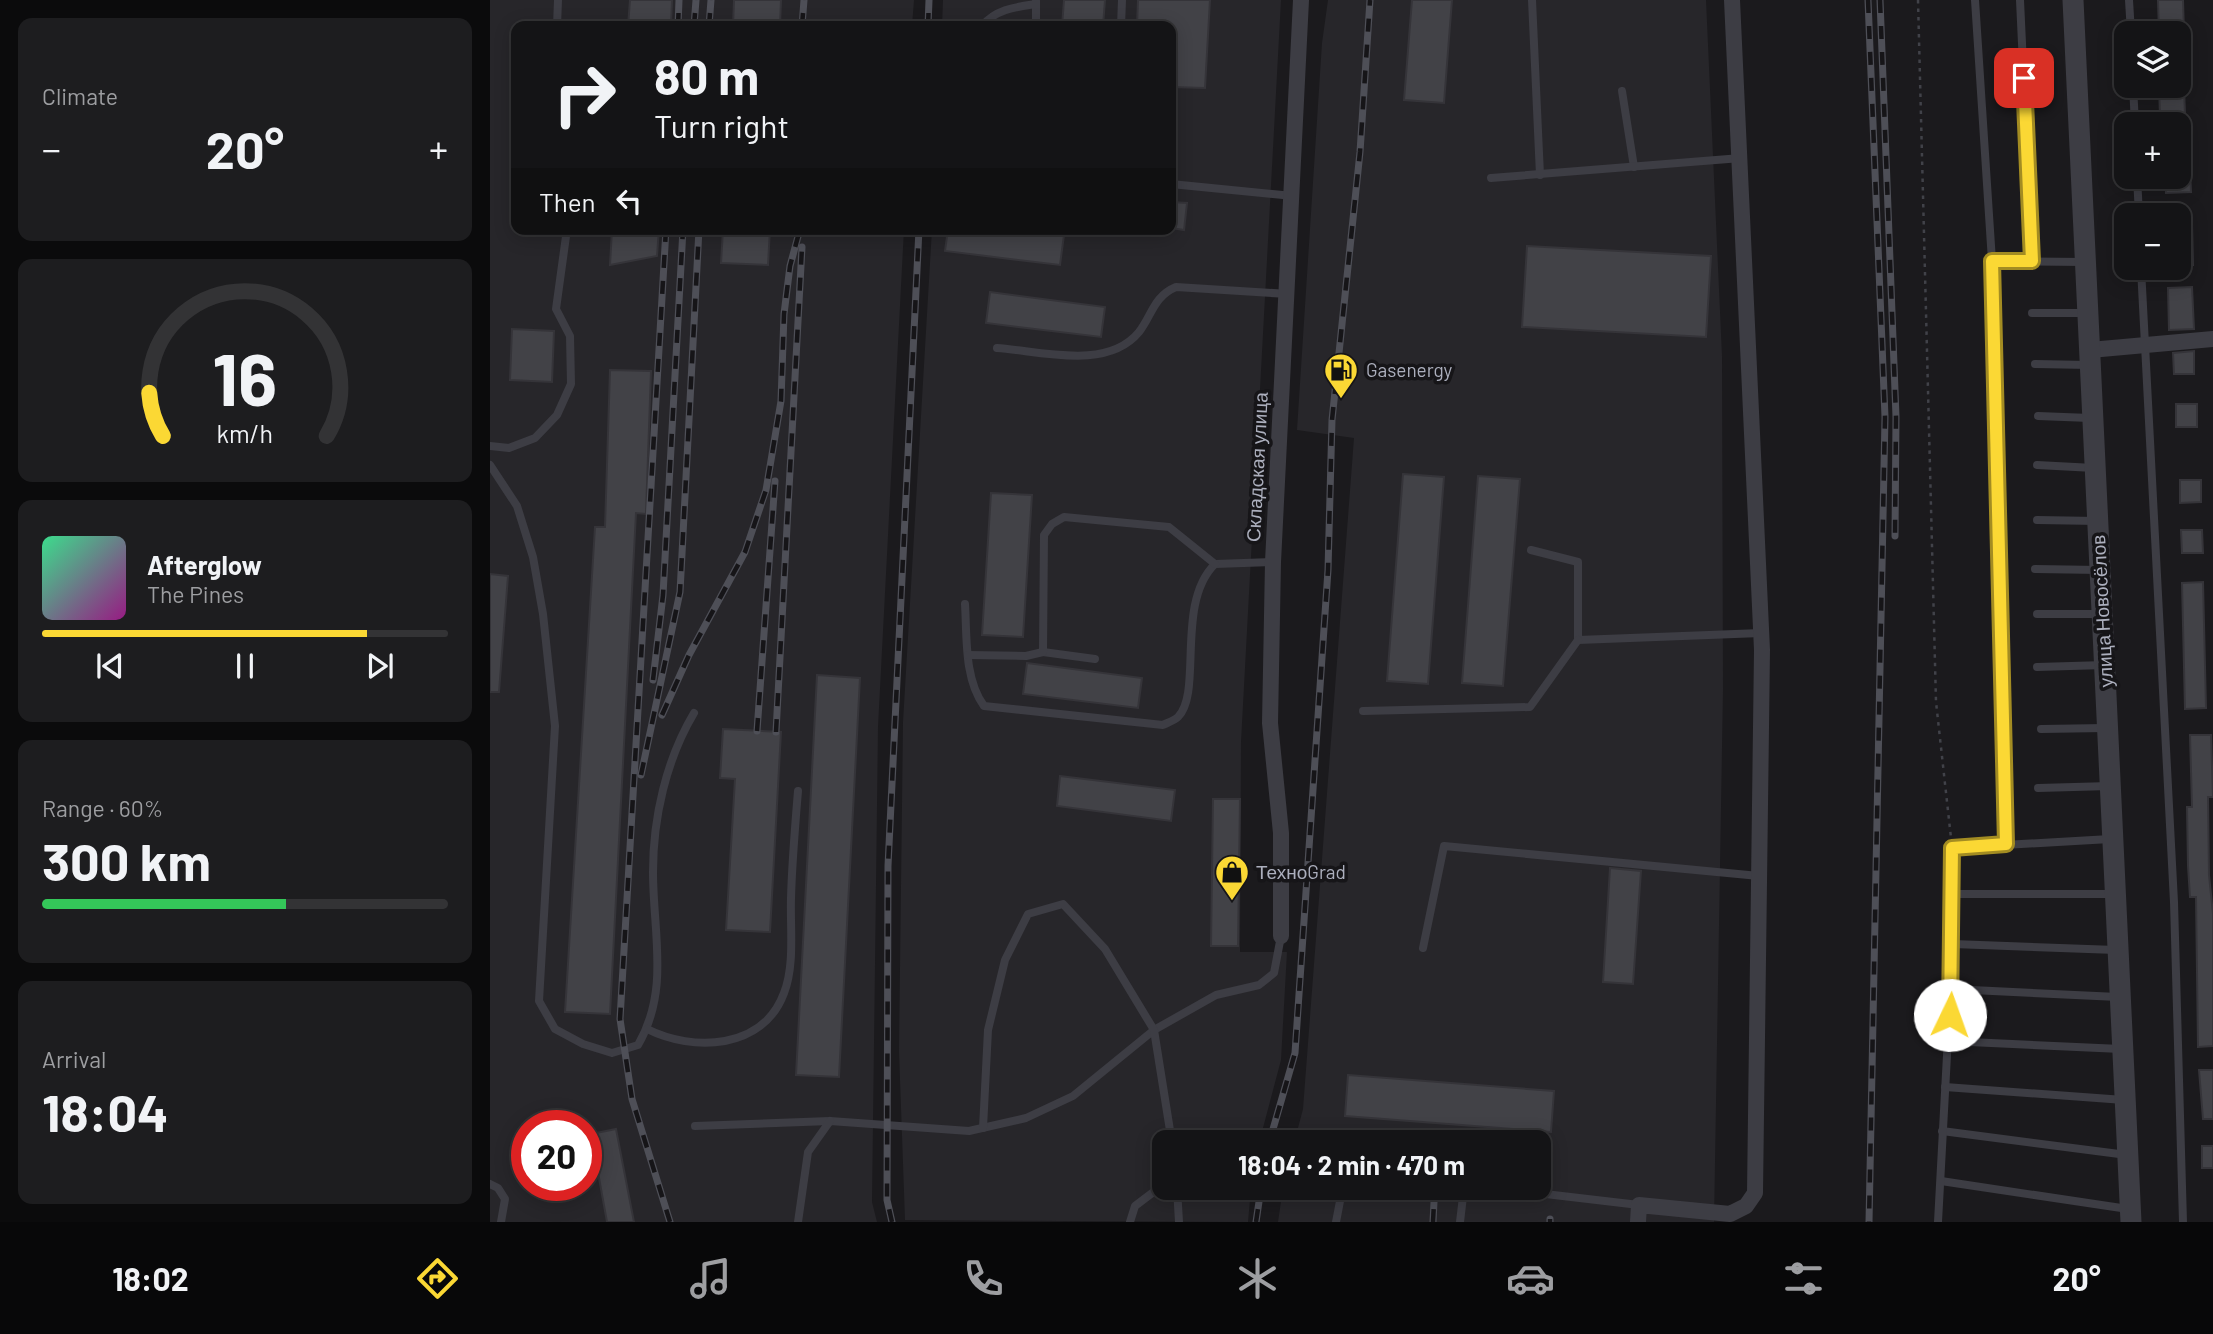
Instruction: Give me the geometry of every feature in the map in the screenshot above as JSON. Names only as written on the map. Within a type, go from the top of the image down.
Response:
[{"type":"street","name":"Складская улица","points":[[1281,936],[1281,833],[1269,723],[1273,562],[1301,0]]},
{"type":"street","points":[[1638,1222],[1639,1205],[1730,1214],[1746,1206],[1755,1193],[1762,633],[1732,0]]},
{"type":"street","name":"улица Новосёлов","points":[[2073,0],[2132,1219]]},
{"type":"street","points":[[2090,357],[2144,343],[2213,339]]},
{"type":"lane","points":[[557,21],[558,0]]},
{"type":"lane","points":[[1121,21],[1122,0]]},
{"type":"lane","points":[[1532,0],[1540,175]]},
{"type":"lane","points":[[1975,0],[1992,261],[2006,844]]},
{"type":"lane","points":[[2020,0],[2032,261]]},
{"type":"lane","points":[[2129,0],[2130,21]]},
{"type":"lane","points":[[986,21],[1006,9],[1037,2],[1036,21]]},
{"type":"lane","points":[[1622,91],[1634,167]]},
{"type":"lane","points":[[1492,178],[1741,158]]},
{"type":"lane","points":[[1176,184],[1293,196]]},
{"type":"lane","points":[[490,446],[509,448],[535,438],[557,415],[571,384],[570,336],[556,309],[566,235]]},
{"type":"lane","points":[[1992,261],[2085,262]]},
{"type":"lane","points":[[2141,280],[2174,902],[2183,1222]]},
{"type":"lane","points":[[997,348],[1097,356],[1121,347],[1139,332],[1154,305],[1165,292],[1176,287],[1288,294]]},
{"type":"lane","points":[[2032,313],[2088,313]]},
{"type":"lane","points":[[2035,364],[2090,357]]},
{"type":"lane","points":[[2038,416],[2093,419]]},
{"type":"lane","points":[[490,465],[517,506],[533,557],[543,614],[555,726],[540,1000],[555,1029],[583,1044],[612,1053],[638,1045],[655,1007],[659,972],[653,871],[664,782],[682,733],[694,713]]},
{"type":"lane","points":[[2037,465],[2094,468]]},
{"type":"lane","points":[[1044,653],[1044,535],[1052,524],[1064,517],[1169,527],[1215,564],[1273,562]]},
{"type":"lane","points":[[2037,520],[2098,521]]},
{"type":"lane","points":[[1363,711],[1530,707],[1578,640],[1578,562],[1531,550]]},
{"type":"lane","points":[[965,604],[968,655],[976,696],[984,706],[1163,725],[1178,717],[1185,701],[1194,601],[1204,575],[1215,564]]},
{"type":"lane","points":[[2035,569],[2100,570]]},
{"type":"lane","points":[[2037,614],[2102,614]]},
{"type":"lane","points":[[1578,640],[1762,633]]},
{"type":"lane","points":[[968,655],[1026,656],[1044,653],[1095,659]]},
{"type":"lane","points":[[2037,667],[2105,665]]},
{"type":"lane","points":[[2040,729],[2108,728]]},
{"type":"lane","points":[[2038,788],[2110,786]]},
{"type":"lane","points":[[647,1029],[695,1044],[728,1043],[763,1024],[784,995],[789,963],[797,791]]},
{"type":"lane","points":[[1938,1222],[1953,944],[1952,848],[2113,839]]},
{"type":"lane","points":[[1423,948],[1444,846],[1759,876]]},
{"type":"lane","points":[[1952,894],[2116,894]]},
{"type":"lane","points":[[983,1128],[988,1030],[1005,960],[1028,914],[1063,904],[1105,949],[1153,1030],[1170,1130]]},
{"type":"lane","points":[[695,1126],[830,1121],[969,1131],[1026,1118],[1073,1096],[1153,1030],[1216,995],[1259,985],[1274,973],[1281,936]]},
{"type":"lane","points":[[1953,944],[2119,950]]},
{"type":"lane","points":[[1951,989],[2122,997]]},
{"type":"lane","points":[[1948,1041],[2124,1049]]},
{"type":"lane","points":[[1945,1087],[2127,1101]]},
{"type":"lane","points":[[798,1222],[807,1152],[830,1121]]},
{"type":"lane","points":[[1942,1131],[2130,1156]]},
{"type":"lane","points":[[1941,1181],[2132,1219]]},
{"type":"lane","points":[[490,1184],[498,1188],[505,1199],[500,1222]]},
{"type":"lane","points":[[1130,1222],[1135,1206],[1152,1193]]},
{"type":"lane","points":[[1551,1195],[1639,1205]]},
{"type":"lane","points":[[1178,1200],[1180,1222]]},
{"type":"lane","points":[[1336,1222],[1340,1200]]},
{"type":"lane","points":[[1460,1222],[1463,1200]]},
{"type":"path","points":[[1918,0],[1936,702],[1952,848]]},
{"type":"shaded area","points":[[490,0],[914,0],[912,21],[511,21],[511,235],[904,235],[878,727],[872,1202],[877,1222],[490,1222]]},
{"type":"shaded area","points":[[943,0],[1281,0],[1241,742],[1240,952],[1287,952],[1281,1060],[1262,1130],[1152,1130],[1152,1200],[1250,1200],[1248,1222],[905,1220],[899,1051],[903,722],[932,235],[1176,235],[1176,21],[942,21]]},
{"type":"shaded area","points":[[1328,0],[1706,0],[1722,356],[1723,689],[1714,1222],[1278,1222],[1281,1200],[1551,1200],[1551,1130],[1297,1130],[1303,1109],[1354,438],[1297,430],[1322,43]]},
{"type":"building","points":[[630,0],[672,0],[671,21],[628,21]]},
{"type":"building","points":[[734,0],[781,0],[780,21],[733,21]]},
{"type":"building","points":[[1064,0],[1105,0],[1103,21],[1062,21]]},
{"type":"building","points":[[1138,0],[1210,0],[1205,88],[1176,87],[1176,21],[1137,21]]},
{"type":"building","points":[[1412,0],[1452,0],[1444,103],[1404,100]]},
{"type":"building","points":[[2158,0],[2183,0],[2184,21],[2159,21]]},
{"type":"building","points":[[2159,98],[2184,98],[2185,112],[2160,112]]},
{"type":"building","points":[[2166,189],[2191,189],[2191,192],[2166,193]]},
{"type":"building","points":[[1176,202],[1187,203],[1184,230],[1176,229]]},
{"type":"building","points":[[2191,223],[2192,223],[2191,265]]},
{"type":"building","points":[[612,235],[659,235],[657,256],[610,265]]},
{"type":"building","points":[[723,235],[770,235],[768,265],[721,263]]},
{"type":"building","points":[[947,235],[1064,235],[1060,265],[945,251]]},
{"type":"building","points":[[1527,246],[1711,256],[1706,337],[1522,327]]},
{"type":"building","points":[[2192,287],[2194,329],[2169,330],[2168,288]]},
{"type":"building","points":[[990,292],[1105,307],[1101,337],[986,323]]},
{"type":"building","points":[[512,329],[554,331],[552,382],[510,380]]},
{"type":"building","points":[[2194,351],[2194,374],[2174,374],[2173,353]]},
{"type":"building","points":[[610,370],[651,371],[646,514],[636,513],[610,1014],[565,1012],[595,527],[605,527]]},
{"type":"building","points":[[2176,404],[2197,404],[2197,427],[2176,427]]},
{"type":"building","points":[[1403,474],[1444,477],[1428,684],[1387,681]]},
{"type":"building","points":[[1478,476],[1520,479],[1503,686],[1462,683]]},
{"type":"building","points":[[2180,480],[2201,480],[2201,502],[2180,503]]},
{"type":"building","points":[[991,493],[1032,495],[1023,637],[982,635]]},
{"type":"building","points":[[2181,530],[2202,530],[2203,553],[2182,553]]},
{"type":"building","points":[[490,574],[508,576],[499,692],[490,692]]},
{"type":"building","points":[[2203,582],[2206,708],[2185,709],[2182,583]]},
{"type":"building","points":[[1027,663],[1142,678],[1138,708],[1023,694]]},
{"type":"building","points":[[817,675],[860,678],[839,1077],[796,1075]]},
{"type":"building","points":[[723,729],[781,732],[770,932],[726,930],[735,779],[720,778]]},
{"type":"building","points":[[2190,735],[2211,735],[2213,797],[2208,797],[2209,875],[2213,914],[2213,1046],[2198,1047],[2196,897],[2190,897],[2188,866],[2187,807],[2192,807]]},
{"type":"building","points":[[1060,776],[1175,790],[1171,821],[1057,806]]},
{"type":"building","points":[[1213,799],[1240,799],[1238,946],[1211,946]]},
{"type":"building","points":[[1610,868],[1641,871],[1633,984],[1603,982]]},
{"type":"building","points":[[2199,1070],[2213,1070],[2213,1119],[2203,1119]]},
{"type":"building","points":[[1348,1075],[1554,1091],[1551,1132],[1345,1116]]},
{"type":"building","points":[[616,1129],[634,1222],[607,1222],[602,1194],[602,1132]]},
{"type":"building","points":[[2202,1146],[2213,1146],[2213,1168],[2202,1168]]},
{"type":"railway","points":[[678,21],[679,0]]},
{"type":"railway","points":[[694,21],[696,0]]},
{"type":"railway","points":[[709,21],[711,0]]},
{"type":"railway","points":[[802,21],[804,0]]},
{"type":"railway","points":[[928,21],[929,0]]},
{"type":"railway","points":[[1273,1130],[1295,1053],[1328,570],[1332,420],[1360,152],[1370,0]]},
{"type":"railway","points":[[1868,0],[1885,417],[1869,1222]]},
{"type":"railway","points":[[1880,0],[1896,417],[1895,536]]},
{"type":"railway","points":[[666,235],[620,1019],[632,1099],[670,1222]]},
{"type":"railway","points":[[653,680],[663,595],[683,235]]},
{"type":"railway","points":[[641,775],[680,592],[699,235]]},
{"type":"railway","points":[[662,715],[689,655],[745,552],[766,490],[781,401],[784,314],[790,266],[798,235]]},
{"type":"railway","points":[[892,1222],[887,1200],[888,866],[919,235]]},
{"type":"railway","points":[[776,732],[802,247]]},
{"type":"railway","points":[[757,731],[775,481]]},
{"type":"railway","points":[[1256,1222],[1259,1200]]},
{"type":"railway","points":[[1433,1222],[1434,1202]]},
{"type":"place","name":"Gasenergy","points":[[1341,400]]},
{"type":"place","name":"ТехноGrad","points":[[1232,902]]},
{"type":"route","points":[[1950,1015],[1953,944],[1952,848],[2006,844],[1992,261],[2032,261],[2024,78]]}]
